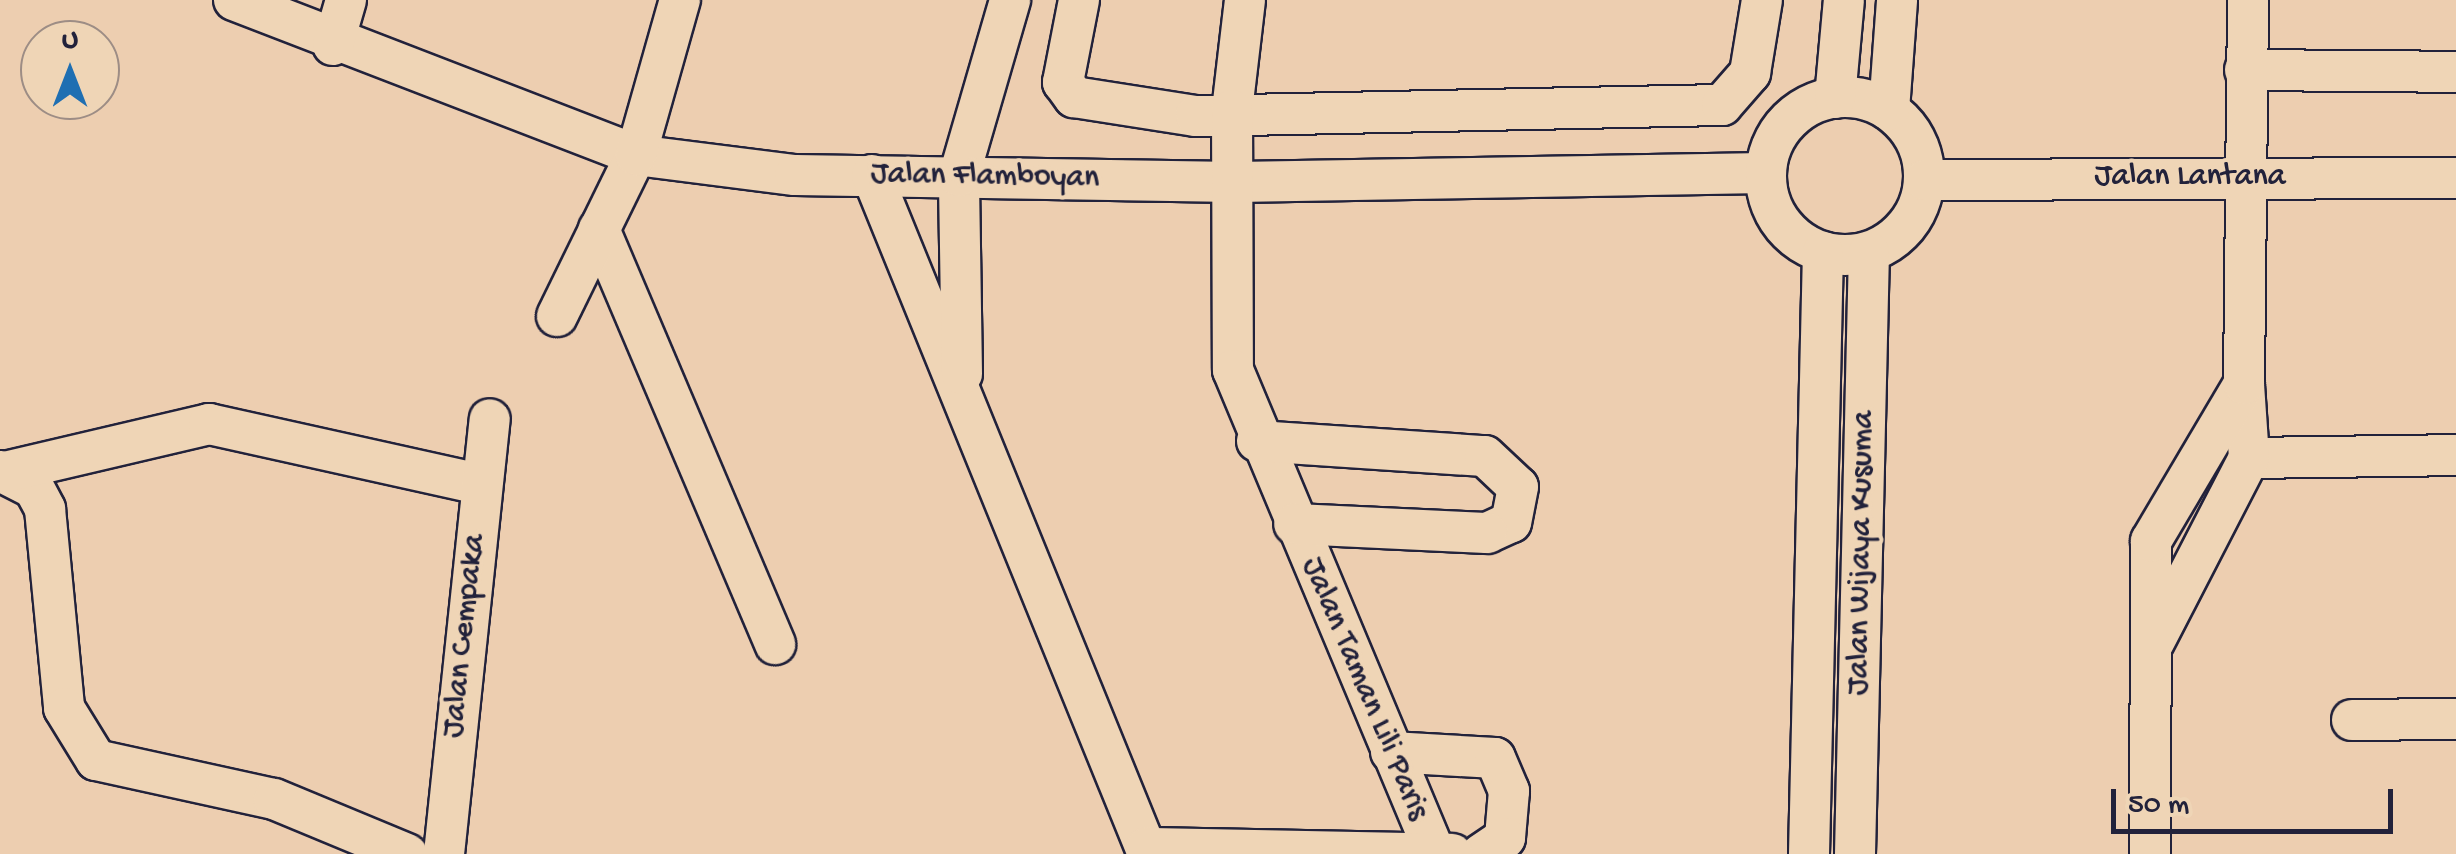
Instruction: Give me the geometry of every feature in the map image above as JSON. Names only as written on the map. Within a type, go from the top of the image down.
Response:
[{"type":"street","name":"Jalan Flamboyan","points":[[234,0],[333,45],[636,155],[872,175],[1236,182],[1765,173]]},
{"type":"street","points":[[333,45],[346,0]]},
{"type":"street","points":[[556,316],[636,155],[680,0]]},
{"type":"street","name":"Jalan Taman Lili Paris","points":[[962,398],[960,176],[1010,0]]},
{"type":"street","points":[[1079,0],[1064,70],[1074,97],[1196,116],[1232,110],[1722,105],[1750,73],[1762,0]]},
{"type":"street","name":"Jalan Taman Lili Paris","points":[[872,175],[1147,851],[1435,853],[1257,441],[1233,370],[1236,182],[1232,110],[1246,0]]},
{"type":"street","points":[[1834,98],[1844,0]]},
{"type":"street","points":[[1890,110],[1896,0]]},
{"type":"street","points":[[2151,648],[2249,458],[2244,384],[2243,176],[2248,0]]},
{"type":"street","points":[[2245,70],[2456,72]]},
{"type":"street","points":[[1834,98],[1890,110],[1912,134],[1925,180],[1909,224],[1870,252],[1823,252],[1775,214],[1765,173],[1792,117],[1834,98]]},
{"type":"street","name":"Jalan Lantana","points":[[1925,180],[2456,178]]},
{"type":"street","points":[[599,230],[776,644]]},
{"type":"street","name":"Jalan Wijaya Kusuma","points":[[1809,854],[1823,252]]},
{"type":"street","name":"Jalan Wijaya Kusuma","points":[[1856,854],[1870,252]]},
{"type":"street","points":[[2150,854],[2151,541],[2244,384]]},
{"type":"street","points":[[3,472],[209,424],[478,484]]},
{"type":"street","name":"Jalan Cempaka","points":[[444,854],[478,484],[476,426]]},
{"type":"street","points":[[1257,441],[1485,456],[1518,487],[1512,522],[1487,533],[1294,524]]},
{"type":"street","points":[[2249,458],[2456,455]]},
{"type":"street","points":[[3,472],[34,488],[45,509],[64,708],[96,760],[274,799],[404,853]]},
{"type":"street","points":[[2352,720],[2456,719]]},
{"type":"street","points":[[1391,752],[1495,758],[1509,791],[1504,838],[1481,854]]},
{"type":"street","points":[[1435,853],[1452,854]]}]
